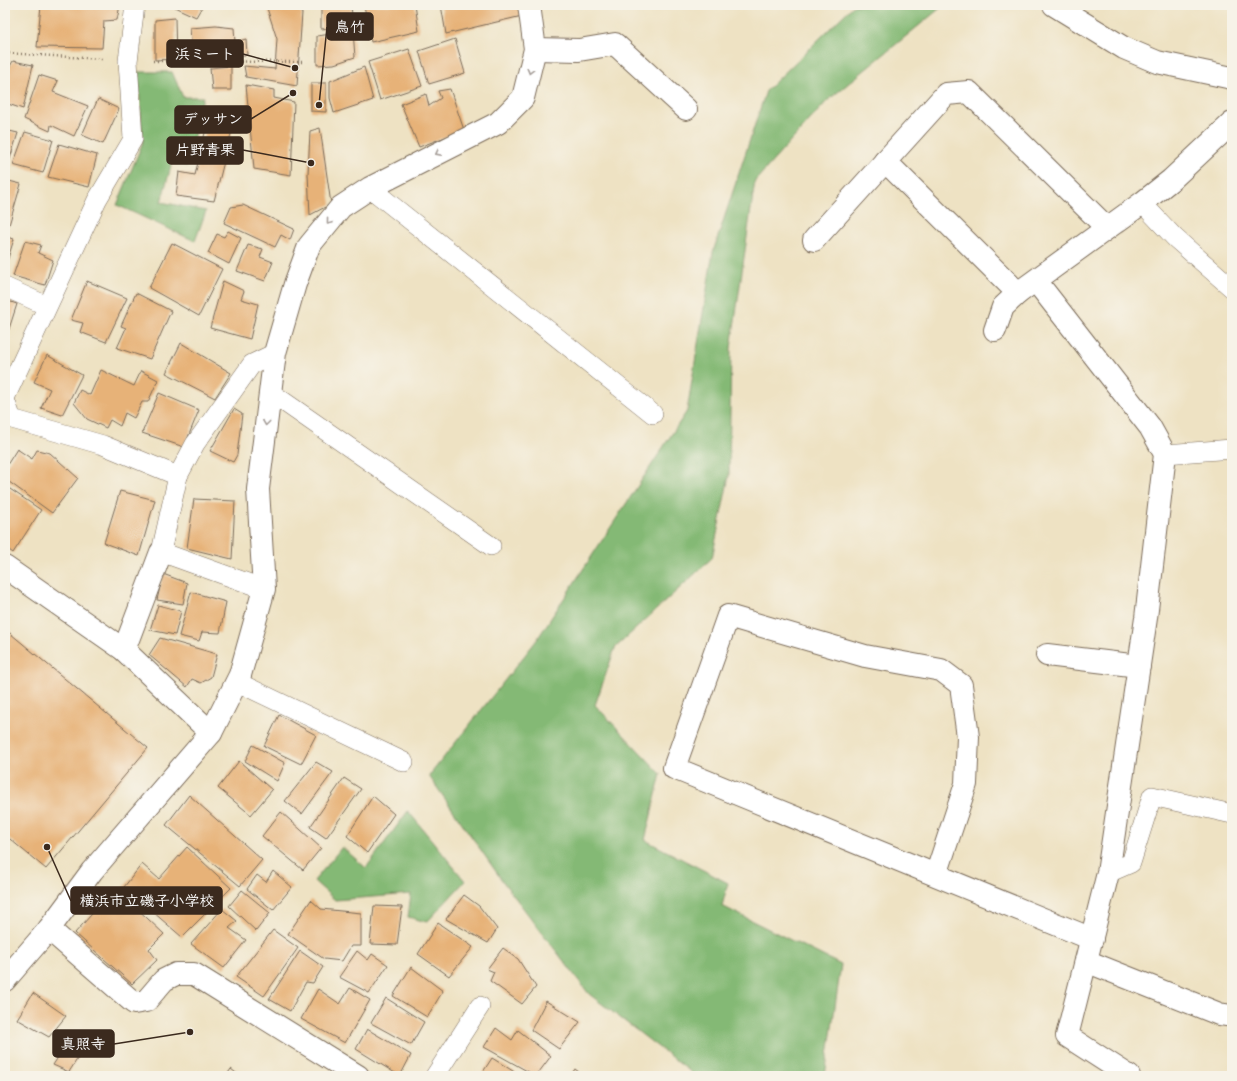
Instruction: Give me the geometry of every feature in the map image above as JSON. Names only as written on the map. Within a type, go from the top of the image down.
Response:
[{"type":"street","points":[[5,980],[49,929],[92,871],[210,733],[240,676],[264,589],[258,489],[275,353],[295,284],[309,246],[341,207],[370,188],[498,123],[523,98],[535,49],[530,5]]},
{"type":"street","points":[[1054,5],[1124,48],[1157,62],[1232,78]]},
{"type":"street","points":[[535,49],[579,50],[615,44],[642,71],[686,109]]},
{"type":"street","points":[[814,240],[946,94],[969,92],[1107,228]]},
{"type":"street","points":[[995,330],[1003,307],[1018,293],[1142,203],[1171,180],[1232,123]]},
{"type":"street","points":[[885,161],[1018,293]]},
{"type":"street","points":[[1036,281],[1150,427],[1165,454],[1139,666],[1108,873],[1067,1036],[1129,1076]]},
{"type":"street","points":[[124,650],[161,552]]},
{"type":"street","points":[[5,567],[124,650],[210,733]]},
{"type":"street","points":[[936,875],[966,784],[968,737],[961,685],[941,670],[865,656],[728,616],[674,768],[1092,939]]},
{"type":"street","points":[[1046,654],[1139,666]]},
{"type":"street","points":[[49,929],[134,1003],[146,1000],[164,980],[176,974],[194,974],[358,1076]]},
{"type":"street","points":[[1086,961],[1219,1014],[1232,1016]]},
{"type":"lane","points":[[135,5],[128,61],[133,139],[96,200],[5,399],[12,419],[103,445],[178,476]]},
{"type":"lane","points":[[370,188],[653,414]]},
{"type":"lane","points":[[1142,203],[1175,238],[1232,288]]},
{"type":"lane","points":[[5,288],[47,306]]},
{"type":"lane","points":[[264,589],[161,552],[178,476],[195,444],[252,364],[275,353]]},
{"type":"lane","points":[[270,392],[491,546]]},
{"type":"lane","points":[[1165,454],[1232,449]]},
{"type":"lane","points":[[237,682],[404,762]]},
{"type":"lane","points":[[1108,873],[1131,862],[1152,796],[1232,814]]},
{"type":"lane","points":[[435,1076],[480,1006]]},
{"type":"path","points":[[5,53],[128,61],[304,62]]},
{"type":"green space","points":[[854,5],[944,5],[827,101],[755,181],[731,348],[729,476],[712,558],[615,648],[595,705],[661,774],[645,840],[728,883],[722,906],[841,965],[825,1076],[696,1076],[589,994],[504,883],[429,776],[536,641],[687,411],[713,252],[766,91]]},
{"type":"green space","points":[[138,72],[172,72],[183,97],[203,97],[187,166],[172,163],[161,202],[206,211],[195,241],[117,205],[143,142]]},
{"type":"green space","points":[[408,811],[465,881],[427,922],[408,917],[411,894],[335,900],[314,881],[342,847],[366,868]]},
{"type":"building","points":[[41,5],[120,5],[117,20],[104,21],[102,48],[37,47]]},
{"type":"building","points":[[170,5],[203,5],[196,17]]},
{"type":"building","points":[[266,5],[296,5],[296,9],[302,13],[297,86],[246,77],[244,66],[275,69],[277,39]]},
{"type":"building","points":[[321,5],[351,5],[353,26],[321,29]]},
{"type":"building","points":[[364,5],[415,5],[419,31],[371,42]]},
{"type":"building","points":[[441,5],[520,5],[522,16],[446,34]]},
{"type":"building","points":[[175,18],[176,59],[155,60],[155,20]]},
{"type":"building","points":[[216,26],[234,28],[235,42],[246,39],[247,55],[192,56],[190,28]]},
{"type":"building","points":[[353,31],[355,57],[334,64],[317,65],[317,36]]},
{"type":"building","points":[[455,39],[465,73],[429,84],[419,51]]},
{"type":"building","points":[[409,49],[422,86],[380,100],[368,62]]},
{"type":"building","points":[[13,61],[33,65],[23,109],[5,103],[5,68],[9,68]]},
{"type":"building","points":[[231,66],[231,90],[212,90],[210,68]]},
{"type":"building","points":[[364,67],[373,100],[334,113],[330,98],[330,81]]},
{"type":"building","points":[[39,75],[58,81],[53,92],[88,106],[74,136],[51,125],[50,131],[24,119]]},
{"type":"building","points":[[311,83],[326,83],[326,112],[311,111]]},
{"type":"building","points":[[246,85],[274,90],[274,98],[294,102],[291,175],[254,169]]},
{"type":"building","points":[[450,89],[464,130],[419,147],[401,104],[426,94],[429,106],[441,98],[438,91]]},
{"type":"building","points":[[98,99],[119,109],[103,144],[82,135]]},
{"type":"building","points":[[208,120],[234,122],[214,201],[176,196],[179,172],[195,175]]},
{"type":"building","points":[[320,128],[331,204],[310,215],[308,174],[310,131]]},
{"type":"building","points":[[5,130],[18,133],[8,165],[5,164]]},
{"type":"building","points":[[25,132],[53,140],[43,173],[13,165]]},
{"type":"building","points":[[59,144],[97,155],[89,187],[48,177]]},
{"type":"building","points":[[5,180],[21,184],[9,225],[5,224]]},
{"type":"building","points":[[243,205],[294,229],[290,240],[281,235],[275,247],[224,223],[231,207]]},
{"type":"building","points":[[228,231],[241,238],[229,264],[208,253],[217,234],[224,237]]},
{"type":"building","points":[[5,236],[14,239],[5,268]]},
{"type":"building","points":[[25,241],[41,245],[38,253],[53,260],[45,285],[13,276]]},
{"type":"building","points":[[172,243],[222,269],[199,316],[149,288]]},
{"type":"building","points":[[248,245],[263,249],[260,257],[273,262],[265,281],[237,271]]},
{"type":"building","points":[[87,281],[127,298],[106,342],[80,332],[83,323],[71,320]]},
{"type":"building","points":[[223,281],[244,291],[241,299],[258,304],[250,339],[210,328]]},
{"type":"building","points":[[136,293],[171,311],[150,359],[117,348],[126,328],[121,326]]},
{"type":"building","points":[[5,300],[17,304],[8,332],[5,331]]},
{"type":"building","points":[[181,343],[231,373],[215,398],[166,373]]},
{"type":"building","points":[[47,355],[82,375],[62,415],[41,408],[50,389],[34,382]]},
{"type":"building","points":[[101,370],[134,386],[141,371],[158,380],[148,402],[142,402],[134,418],[125,413],[120,426],[110,420],[106,428],[87,419],[74,403],[80,390],[90,395]]},
{"type":"building","points":[[159,393],[199,410],[184,447],[142,433]]},
{"type":"building","points":[[234,409],[242,414],[237,455],[233,462],[210,451]]},
{"type":"building","points":[[17,449],[32,459],[37,450],[50,453],[78,478],[52,513],[5,479],[5,468]]},
{"type":"building","points":[[7,487],[41,510],[13,553],[5,547],[5,490]]},
{"type":"building","points":[[120,491],[155,500],[139,556],[104,543]]},
{"type":"building","points":[[194,499],[235,501],[232,559],[187,548]]},
{"type":"building","points":[[163,574],[187,583],[183,604],[157,600]]},
{"type":"building","points":[[191,592],[226,602],[220,633],[202,632],[199,641],[179,636]]},
{"type":"building","points":[[158,605],[181,611],[175,635],[150,630]]},
{"type":"building","points":[[5,629],[148,748],[46,869],[5,835]]},
{"type":"building","points":[[160,638],[217,654],[211,677],[201,683],[192,679],[187,687],[149,655]]},
{"type":"building","points":[[279,715],[316,735],[301,764],[264,746]]},
{"type":"building","points":[[253,745],[285,763],[277,781],[245,761]]},
{"type":"building","points":[[239,761],[272,790],[251,815],[218,788]]},
{"type":"building","points":[[316,762],[333,772],[302,814],[285,801]]},
{"type":"building","points":[[344,778],[361,789],[326,838],[310,827]]},
{"type":"building","points":[[189,795],[262,860],[240,886],[166,825]]},
{"type":"building","points":[[373,796],[394,814],[367,853],[347,836]]},
{"type":"building","points":[[281,812],[321,848],[303,870],[262,836]]},
{"type":"building","points":[[187,847],[231,888],[182,937],[124,887],[142,864],[159,879]]},
{"type":"building","points":[[273,871],[292,887],[273,910],[247,889],[257,875],[266,882]]},
{"type":"building","points":[[115,888],[164,934],[149,949],[157,960],[132,984],[75,933]]},
{"type":"building","points":[[242,890],[270,913],[256,931],[229,906]]},
{"type":"building","points":[[464,895],[479,906],[497,929],[488,943],[446,919]]},
{"type":"building","points":[[311,900],[321,909],[361,913],[361,946],[351,946],[342,961],[324,959],[288,934]]},
{"type":"building","points":[[374,906],[402,907],[397,945],[370,944]]},
{"type":"building","points":[[222,909],[237,921],[229,928],[246,940],[224,968],[191,944]]},
{"type":"building","points":[[438,923],[473,947],[449,976],[418,954]]},
{"type":"building","points":[[273,930],[298,948],[264,996],[236,977]]},
{"type":"building","points":[[503,948],[518,959],[536,987],[522,1004],[490,981],[494,972],[487,969]]},
{"type":"building","points":[[300,951],[323,967],[313,983],[306,982],[290,1011],[269,999]]},
{"type":"building","points":[[357,951],[368,960],[372,954],[388,965],[369,993],[339,977]]},
{"type":"building","points":[[411,967],[443,991],[427,1017],[393,996]]},
{"type":"building","points":[[350,988],[370,1000],[345,1043],[301,1019],[318,989],[340,1004]]},
{"type":"building","points":[[33,993],[66,1016],[49,1037],[17,1019]]},
{"type":"building","points":[[386,998],[424,1022],[411,1045],[371,1023]]},
{"type":"building","points":[[546,1001],[580,1022],[559,1049],[531,1030]]},
{"type":"building","points":[[496,1028],[512,1040],[518,1030],[551,1056],[536,1076],[484,1047]]},
{"type":"building","points":[[367,1029],[411,1055],[400,1076],[356,1049]]},
{"type":"building","points":[[74,1033],[88,1042],[69,1072],[53,1065]]},
{"type":"building","points":[[492,1058],[521,1076],[481,1075]]},
{"type":"building","points":[[231,1069],[240,1076],[226,1076]]},
{"type":"building","points":[[575,1069],[584,1076],[570,1076]]},
{"type":"place","name":"浜ミート","points":[[295,68]]},
{"type":"place","name":"デッサン","points":[[293,93]]},
{"type":"place","name":"鳥竹","points":[[319,105]]},
{"type":"place","name":"片野青果","points":[[311,163]]},
{"type":"place","name":"横浜市立磯子小学校","points":[[47,847]]},
{"type":"place","name":"真照寺","points":[[190,1032]]}]
